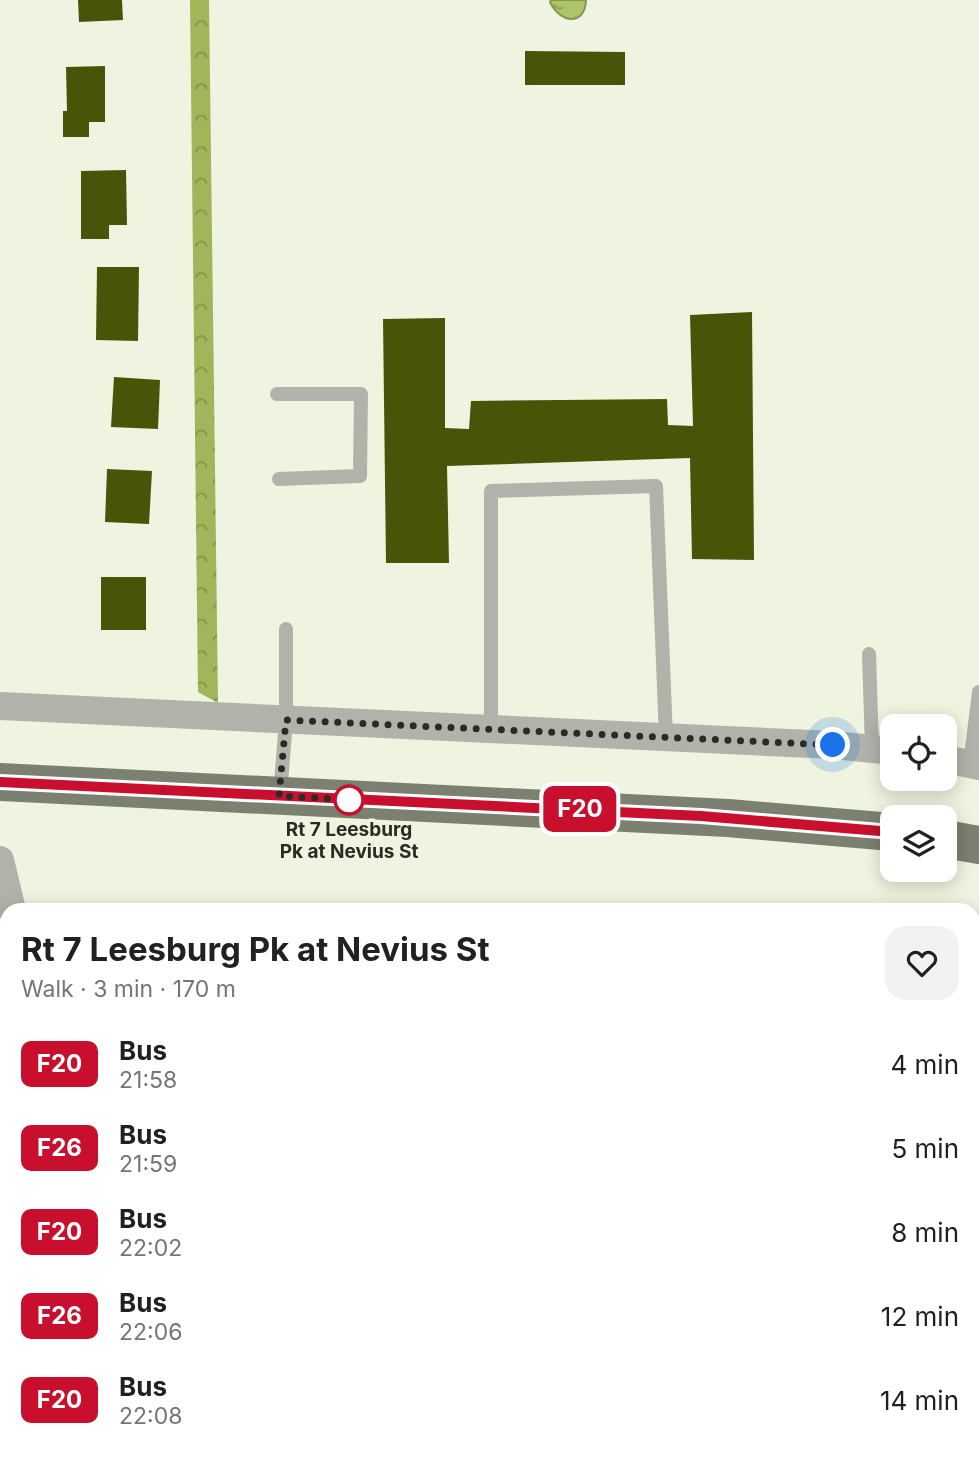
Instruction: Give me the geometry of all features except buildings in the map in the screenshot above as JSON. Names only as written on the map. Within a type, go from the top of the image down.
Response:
[{"type":"main road","points":[[0,782],[714,817],[880,831]]},
{"type":"main road","points":[[957,841],[979,845]]},
{"type":"street","points":[[0,706],[833,745],[880,750]]},
{"type":"street","points":[[0,860],[10,903]]},
{"type":"lane","points":[[277,394],[361,394],[360,476],[279,479]]},
{"type":"lane","points":[[491,729],[492,491],[656,486],[666,737]]},
{"type":"lane","points":[[279,796],[286,720],[286,629]]},
{"type":"lane","points":[[869,654],[880,735]]},
{"type":"lane","points":[[965,763],[979,692]]},
{"type":"green space","points":[[190,0],[209,0],[218,703],[198,692]]},
{"type":"water","points":[[551,0],[586,0],[585,9],[577,18],[566,18],[554,9]]},
{"type":"bus line","name":"F20","points":[[0,782],[701,816],[880,831]]},
{"type":"place","name":"Rt 7 Leesburg Pk at Nevius St","points":[[349,800]]},
{"type":"route","points":[[349,800],[357,800],[279,796],[286,720],[833,745]]}]
